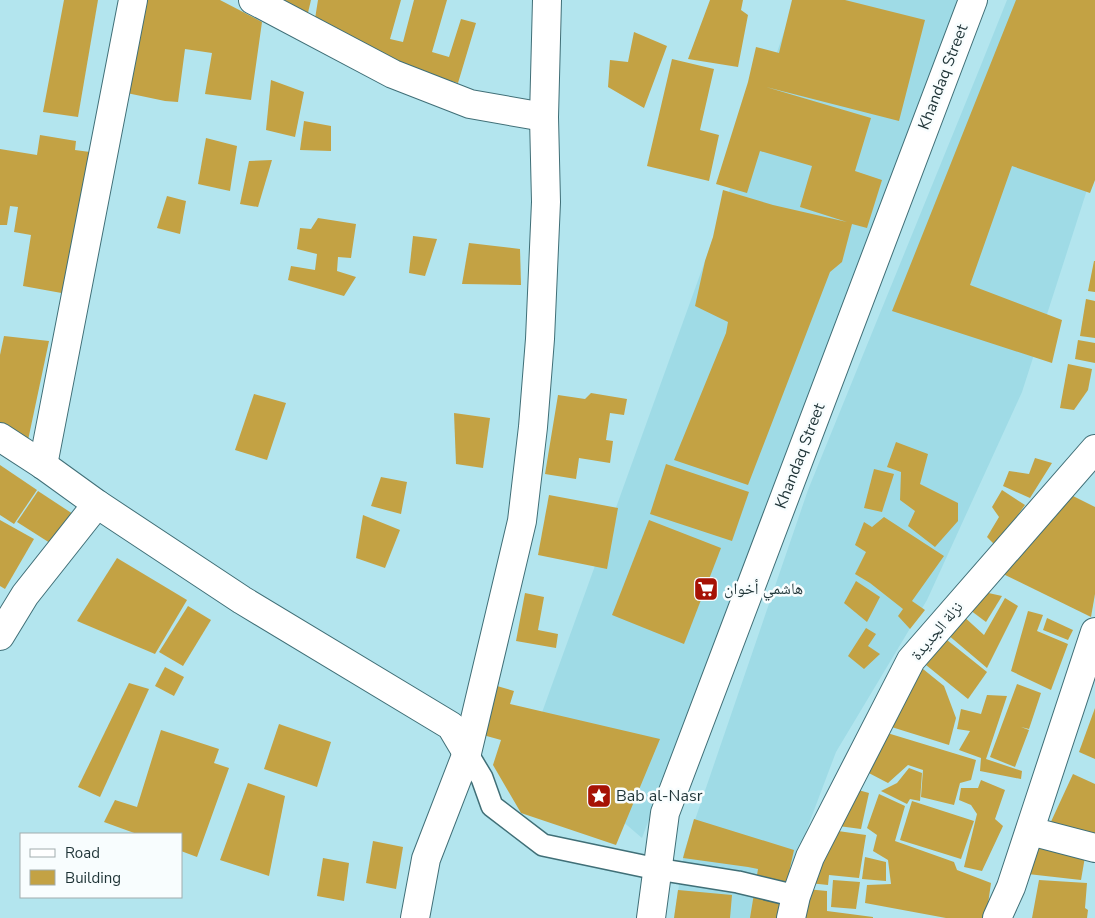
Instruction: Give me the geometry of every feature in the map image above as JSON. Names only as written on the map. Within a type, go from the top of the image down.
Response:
[{"type":"street","points":[[43,465],[133,0]]},
{"type":"street","points":[[253,0],[393,74],[470,104],[544,118]]},
{"type":"street","points":[[415,918],[426,858],[468,753],[522,522],[533,427],[540,339],[546,202],[544,118],[547,0]]},
{"type":"street","name":"Khandaq Street","points":[[651,918],[665,813],[973,0]]},
{"type":"street","points":[[0,437],[242,600],[451,726],[468,753]]},
{"type":"street","name":"نزلة الجديدة","points":[[793,907],[810,857],[910,660],[1095,449]]},
{"type":"street","points":[[0,636],[25,595],[97,504]]},
{"type":"street","points":[[997,918],[1011,887],[1095,632]]},
{"type":"street","points":[[1030,830],[1095,848]]},
{"type":"lane","points":[[468,753],[482,778],[492,806],[543,845],[657,869],[738,882],[793,907]]},
{"type":"shaded area","points":[[795,0],[958,0],[642,838],[531,743],[705,261]]},
{"type":"shaded area","points":[[1007,0],[1095,0],[1095,165],[1022,392],[927,600],[836,752],[802,842],[783,918],[674,918],[684,852],[808,490]]},
{"type":"building","points":[[64,0],[98,0],[78,117],[43,112]]},
{"type":"building","points":[[140,0],[220,0],[262,22],[251,100],[205,94],[212,53],[185,49],[178,102],[122,92]]},
{"type":"building","points":[[274,0],[311,0],[307,17]]},
{"type":"building","points":[[318,0],[401,0],[390,39],[403,42],[414,0],[447,0],[432,52],[449,57],[461,19],[476,23],[458,83],[390,64],[314,25]]},
{"type":"building","points":[[710,0],[743,0],[741,10],[748,15],[738,67],[688,59]]},
{"type":"building","points":[[792,0],[845,0],[925,20],[899,121],[766,87],[871,118],[855,171],[882,180],[867,228],[852,224],[842,262],[830,272],[748,485],[674,460],[726,333],[728,322],[695,306],[723,190],[773,205],[847,222],[800,207],[812,166],[760,151],[747,193],[716,184],[748,82],[756,47],[779,53]]},
{"type":"building","points":[[1016,0],[1095,0],[1095,180],[1090,193],[1012,166],[970,285],[1062,320],[1052,363],[892,311]]},
{"type":"building","points":[[634,32],[667,46],[644,108],[608,87],[610,60],[628,62]]},
{"type":"building","points":[[672,59],[714,69],[700,130],[719,135],[709,181],[647,166]]},
{"type":"building","points":[[271,80],[304,92],[295,137],[266,130]]},
{"type":"building","points":[[304,121],[331,126],[331,151],[300,150]]},
{"type":"building","points":[[40,135],[76,141],[75,150],[90,152],[67,294],[23,286],[31,235],[14,232],[18,207],[10,206],[7,225],[0,225],[0,149],[37,155]]},
{"type":"building","points":[[206,138],[237,146],[230,191],[198,184]]},
{"type":"building","points":[[272,160],[258,207],[240,204],[249,161]]},
{"type":"building","points":[[167,196],[186,201],[180,234],[157,228]]},
{"type":"building","points":[[318,218],[356,224],[351,258],[338,257],[337,271],[356,277],[344,296],[288,280],[291,266],[315,270],[317,254],[297,249],[300,228],[311,229]]},
{"type":"building","points":[[413,236],[437,239],[425,276],[409,273]]},
{"type":"building","points":[[469,243],[520,249],[521,285],[462,284]]},
{"type":"building","points":[[1095,261],[1095,292],[1088,291]]},
{"type":"building","points":[[1086,299],[1095,301],[1095,338],[1080,336]]},
{"type":"building","points":[[4,336],[49,341],[27,445],[0,429],[0,355]]},
{"type":"building","points":[[1078,340],[1095,343],[1095,363],[1075,359]]},
{"type":"building","points":[[1068,364],[1092,369],[1088,390],[1074,410],[1060,408]]},
{"type":"building","points":[[591,393],[627,399],[624,415],[610,413],[606,440],[613,441],[610,463],[579,458],[576,479],[545,474],[558,395],[585,399]]},
{"type":"building","points":[[254,394],[286,403],[267,460],[235,450]]},
{"type":"building","points":[[454,413],[490,418],[483,468],[456,464]]},
{"type":"building","points":[[896,442],[928,454],[920,484],[958,503],[958,521],[935,547],[908,526],[915,511],[900,500],[901,472],[887,467]]},
{"type":"building","points":[[1035,458],[1052,463],[1030,498],[1003,486],[1009,471],[1029,474]]},
{"type":"building","points":[[666,464],[749,492],[732,541],[650,514]]},
{"type":"building","points":[[0,465],[37,490],[14,524],[0,515]]},
{"type":"building","points":[[874,469],[894,474],[882,512],[864,508]]},
{"type":"building","points":[[381,477],[407,482],[401,514],[371,506]]},
{"type":"building","points":[[1002,490],[1025,505],[996,546],[987,537],[999,517],[992,507]]},
{"type":"building","points":[[38,491],[76,516],[50,543],[17,522]]},
{"type":"building","points":[[1069,494],[1095,507],[1095,594],[1091,617],[999,572]]},
{"type":"building","points":[[549,495],[618,508],[607,569],[538,555]]},
{"type":"building","points":[[363,515],[400,530],[385,568],[356,558]]},
{"type":"building","points":[[884,517],[944,556],[912,601],[925,610],[910,629],[898,616],[903,609],[870,583],[855,574],[866,552],[855,545],[864,522],[872,527]]},
{"type":"building","points":[[0,520],[34,539],[5,589],[0,586]]},
{"type":"building","points":[[649,520],[721,548],[684,644],[612,615]]},
{"type":"building","points":[[117,558],[187,600],[155,654],[77,621]]},
{"type":"building","points":[[856,581],[880,597],[867,622],[844,603]]},
{"type":"building","points":[[984,592],[1002,596],[986,622],[970,610]]},
{"type":"building","points":[[525,593],[544,597],[538,630],[558,634],[556,648],[516,641]]},
{"type":"building","points":[[1005,598],[1018,606],[987,668],[947,634],[961,614],[984,635]]},
{"type":"building","points":[[188,606],[211,620],[183,666],[159,652]]},
{"type":"building","points":[[1028,611],[1043,615],[1037,631],[1068,644],[1051,690],[1011,671]]},
{"type":"building","points":[[1047,618],[1073,630],[1068,640],[1043,630]]},
{"type":"building","points":[[866,628],[876,634],[868,646],[880,654],[864,669],[848,656]]},
{"type":"building","points":[[947,640],[987,672],[968,699],[926,665]]},
{"type":"building","points":[[165,667],[184,677],[174,696],[155,686]]},
{"type":"building","points":[[923,669],[944,686],[956,718],[949,745],[882,724]]},
{"type":"building","points":[[129,683],[149,689],[100,797],[78,787]]},
{"type":"building","points":[[1017,684],[1041,693],[1029,729],[1021,727],[1029,730],[1015,767],[990,757]]},
{"type":"building","points":[[497,686],[514,691],[510,704],[660,739],[616,845],[521,813],[493,765],[501,740],[483,735]]},
{"type":"building","points":[[987,695],[1007,696],[986,759],[1022,771],[1021,779],[980,771],[981,758],[959,750],[970,731],[957,729],[961,709],[981,714]]},
{"type":"building","points":[[1095,708],[1095,759],[1079,752]]},
{"type":"building","points":[[279,724],[331,742],[317,787],[264,769]]},
{"type":"building","points":[[161,730],[219,749],[214,763],[229,768],[197,857],[182,851],[182,833],[134,833],[104,822],[115,800],[137,807]]},
{"type":"building","points":[[884,732],[976,760],[971,780],[960,783],[954,805],[921,797],[923,770],[908,765],[888,783],[863,770]]},
{"type":"building","points":[[909,768],[922,773],[920,801],[910,799],[907,804],[881,791],[897,783]]},
{"type":"building","points":[[1073,774],[1095,784],[1095,841],[1049,826]]},
{"type":"building","points":[[981,780],[1005,790],[995,819],[1003,826],[982,871],[964,867],[977,814],[971,805],[959,800],[961,788],[978,788]]},
{"type":"building","points":[[248,783],[285,796],[269,876],[220,860]]},
{"type":"building","points":[[851,788],[869,793],[861,829],[831,825]]},
{"type":"building","points":[[879,794],[905,806],[895,841],[954,862],[957,870],[991,883],[986,918],[946,918],[865,903],[867,885],[891,884],[888,860],[873,851],[877,835],[867,828]]},
{"type":"building","points":[[912,801],[974,821],[961,859],[900,840]]},
{"type":"building","points":[[694,819],[794,850],[779,918],[750,918],[758,869],[683,858]]},
{"type":"building","points":[[831,830],[866,835],[859,878],[829,875],[828,885],[809,883]]},
{"type":"building","points":[[1031,836],[1086,851],[1081,880],[1019,873]]},
{"type":"building","points":[[373,841],[403,847],[396,889],[366,883]]},
{"type":"building","points":[[865,857],[886,862],[886,881],[862,879]]},
{"type":"building","points":[[323,858],[349,863],[344,901],[317,896]]},
{"type":"building","points":[[833,880],[860,882],[856,909],[831,907]]},
{"type":"building","points":[[1039,880],[1087,883],[1085,908],[1088,910],[1087,918],[1032,918]]},
{"type":"building","points":[[806,889],[827,891],[827,911],[873,918],[802,918]]},
{"type":"building","points":[[678,890],[732,895],[730,918],[674,918]]},
{"type":"place","name":"هاشمي أخوان","points":[[706,589]]},
{"type":"place","name":"Bab al-Nasr","points":[[599,796]]}]
